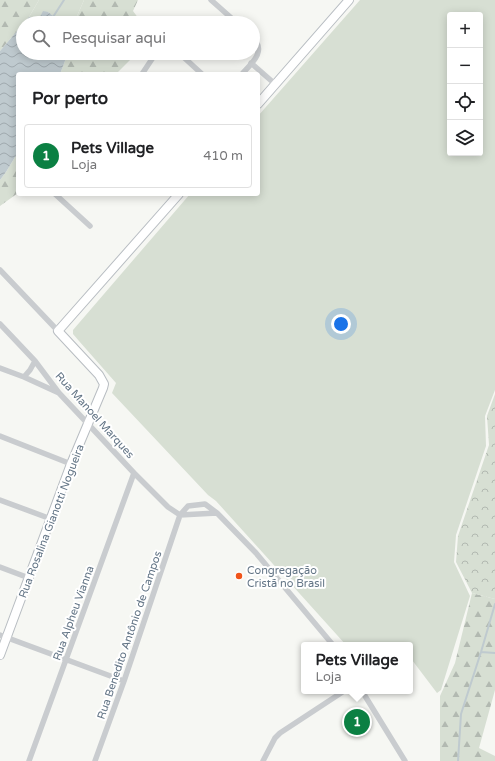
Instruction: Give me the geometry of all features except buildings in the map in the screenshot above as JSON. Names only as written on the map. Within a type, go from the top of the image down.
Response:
[{"type":"street","points":[[211,0],[228,16]]},
{"type":"street","points":[[260,98],[275,84],[349,0]]},
{"type":"street","points":[[143,72],[151,60]]},
{"type":"street","points":[[187,60],[200,72]]},
{"type":"street","points":[[244,72],[254,60]]},
{"type":"street","points":[[251,63],[275,84]]},
{"type":"street","points":[[57,196],[90,226]]},
{"type":"street","points":[[0,270],[58,331],[177,196]]},
{"type":"street","name":"Rua Manoel Marques","points":[[0,324],[35,361],[59,393],[134,473],[168,507],[180,515]]},
{"type":"street","name":"Rua Rosalina Gianotti Nogueira","points":[[0,655],[3,636],[29,578],[71,464],[104,384],[99,375],[58,331]]},
{"type":"street","points":[[24,377],[35,361]]},
{"type":"street","points":[[0,368],[59,393]]},
{"type":"street","points":[[0,436],[71,464]]},
{"type":"street","name":"Rua Alpheu Vianna","points":[[29,761],[134,473]]},
{"type":"street","points":[[0,500],[51,519]]},
{"type":"street","points":[[180,515],[188,506],[205,504],[217,513],[256,553],[330,642]]},
{"type":"street","points":[[180,515],[217,513]]},
{"type":"street","name":"Rua Benedito Antônio de Campos","points":[[95,761],[124,681],[180,515]]},
{"type":"street","points":[[0,567],[29,578]]},
{"type":"street","points":[[3,636],[124,681]]},
{"type":"street","points":[[263,761],[275,738],[280,732],[339,694]]},
{"type":"street","points":[[364,694],[405,761]]},
{"type":"green space","points":[[0,0],[39,0],[30,16],[16,16],[16,32],[0,51]]},
{"type":"green space","points":[[39,0],[84,0],[77,16],[53,16],[48,12],[43,16],[30,16]]},
{"type":"green space","points":[[84,0],[138,0],[133,11],[137,16],[77,16]]},
{"type":"green space","points":[[360,0],[495,0],[495,390],[485,416],[486,446],[456,535],[454,562],[470,596],[441,690],[437,693],[413,661],[413,642],[343,642],[216,501],[208,495],[112,393],[116,383],[73,334],[73,330],[188,196],[260,196],[260,114]]},
{"type":"green space","points":[[65,60],[130,60],[118,72],[61,72]]},
{"type":"green space","points":[[16,155],[16,194],[0,206],[0,180]]},
{"type":"green space","points":[[495,394],[495,599],[472,593],[456,562],[458,536],[489,445],[487,416]]},
{"type":"green space","points":[[472,593],[495,599],[495,690],[479,748],[495,756],[495,761],[440,761],[440,696],[455,663]]},
{"type":"water","points":[[43,11],[48,12],[53,16],[40,16]]},
{"type":"water","points":[[16,32],[16,60],[65,60],[61,72],[16,72],[16,155],[0,180],[0,51]]},
{"type":"waterway","points":[[54,16],[64,0]]},
{"type":"waterway","points":[[458,761],[461,714],[495,604]]},
{"type":"waterway","points":[[481,652],[495,653]]},
{"type":"place","name":"Congregação Cristã no Brasil","points":[[239,576]]},
{"type":"place","name":"Pets Village","points":[[357,722]]}]
